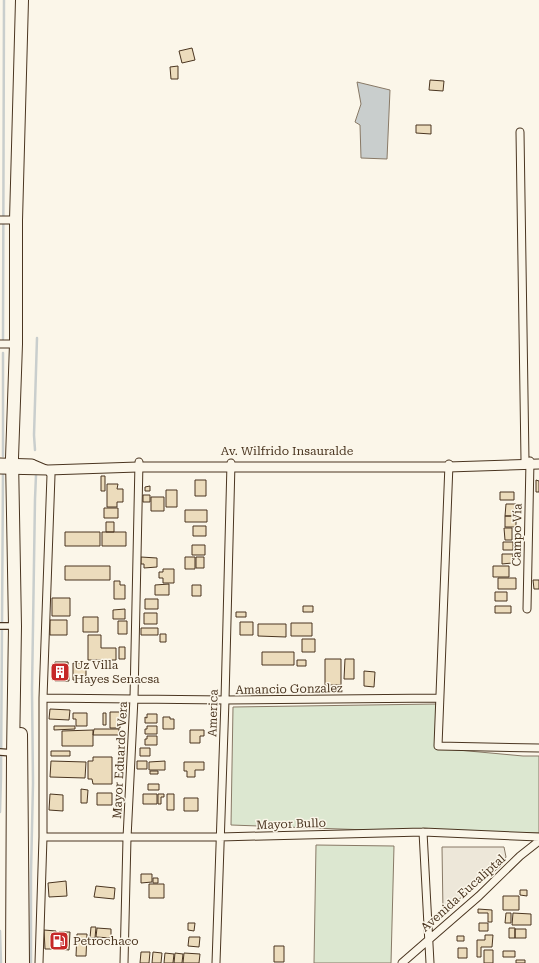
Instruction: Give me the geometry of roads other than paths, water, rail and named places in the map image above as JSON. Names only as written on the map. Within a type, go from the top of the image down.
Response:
[{"type":"highway","points":[[22,0],[16,220],[16,344],[10,466],[23,963]]},
{"type":"highway","points":[[12,963],[6,752],[7,626],[10,466],[27,0]]},
{"type":"street","name":"Campo Vía","points":[[520,132],[533,462],[527,609]]},
{"type":"street","points":[[0,220],[16,220]]},
{"type":"street","points":[[0,344],[16,344]]},
{"type":"street","name":"Av. Wilfrido Insauralde","points":[[10,466],[34,464],[448,465],[533,462]]},
{"type":"street","points":[[34,464],[48,470],[51,475],[43,698],[43,837],[40,963]]},
{"type":"street","points":[[10,466],[48,470],[138,464]]},
{"type":"street","name":"Mayor Eduardo Vera","points":[[124,963],[127,838],[134,698],[138,464]]},
{"type":"street","name":"America","points":[[216,963],[231,465]]},
{"type":"street","points":[[448,465],[438,746],[539,748]]},
{"type":"street","name":"Amancio Gonzalez","points":[[43,698],[225,700],[439,698]]},
{"type":"street","points":[[423,832],[430,963]]},
{"type":"street","name":"Mayor Bullo","points":[[43,837],[220,837],[423,832],[539,837]]},
{"type":"street","name":"Avenida Eucaliptal","points":[[402,963],[479,896],[520,856],[539,841]]},
{"type":"waterway","points":[[3,339],[4,0]]},
{"type":"waterway","points":[[35,450],[34,435],[37,338]]},
{"type":"waterway","points":[[3,353],[3,456]]},
{"type":"waterway","points":[[0,812],[3,471]]},
{"type":"waterway","points":[[31,963],[33,783],[32,690],[36,475]]},
{"type":"waterway","points":[[0,931],[1,963]]},
{"type":"place","name":"Uz Villa Hayes Senacsa","points":[[60,672]]},
{"type":"place","name":"Petrochaco","points":[[59,941]]}]
